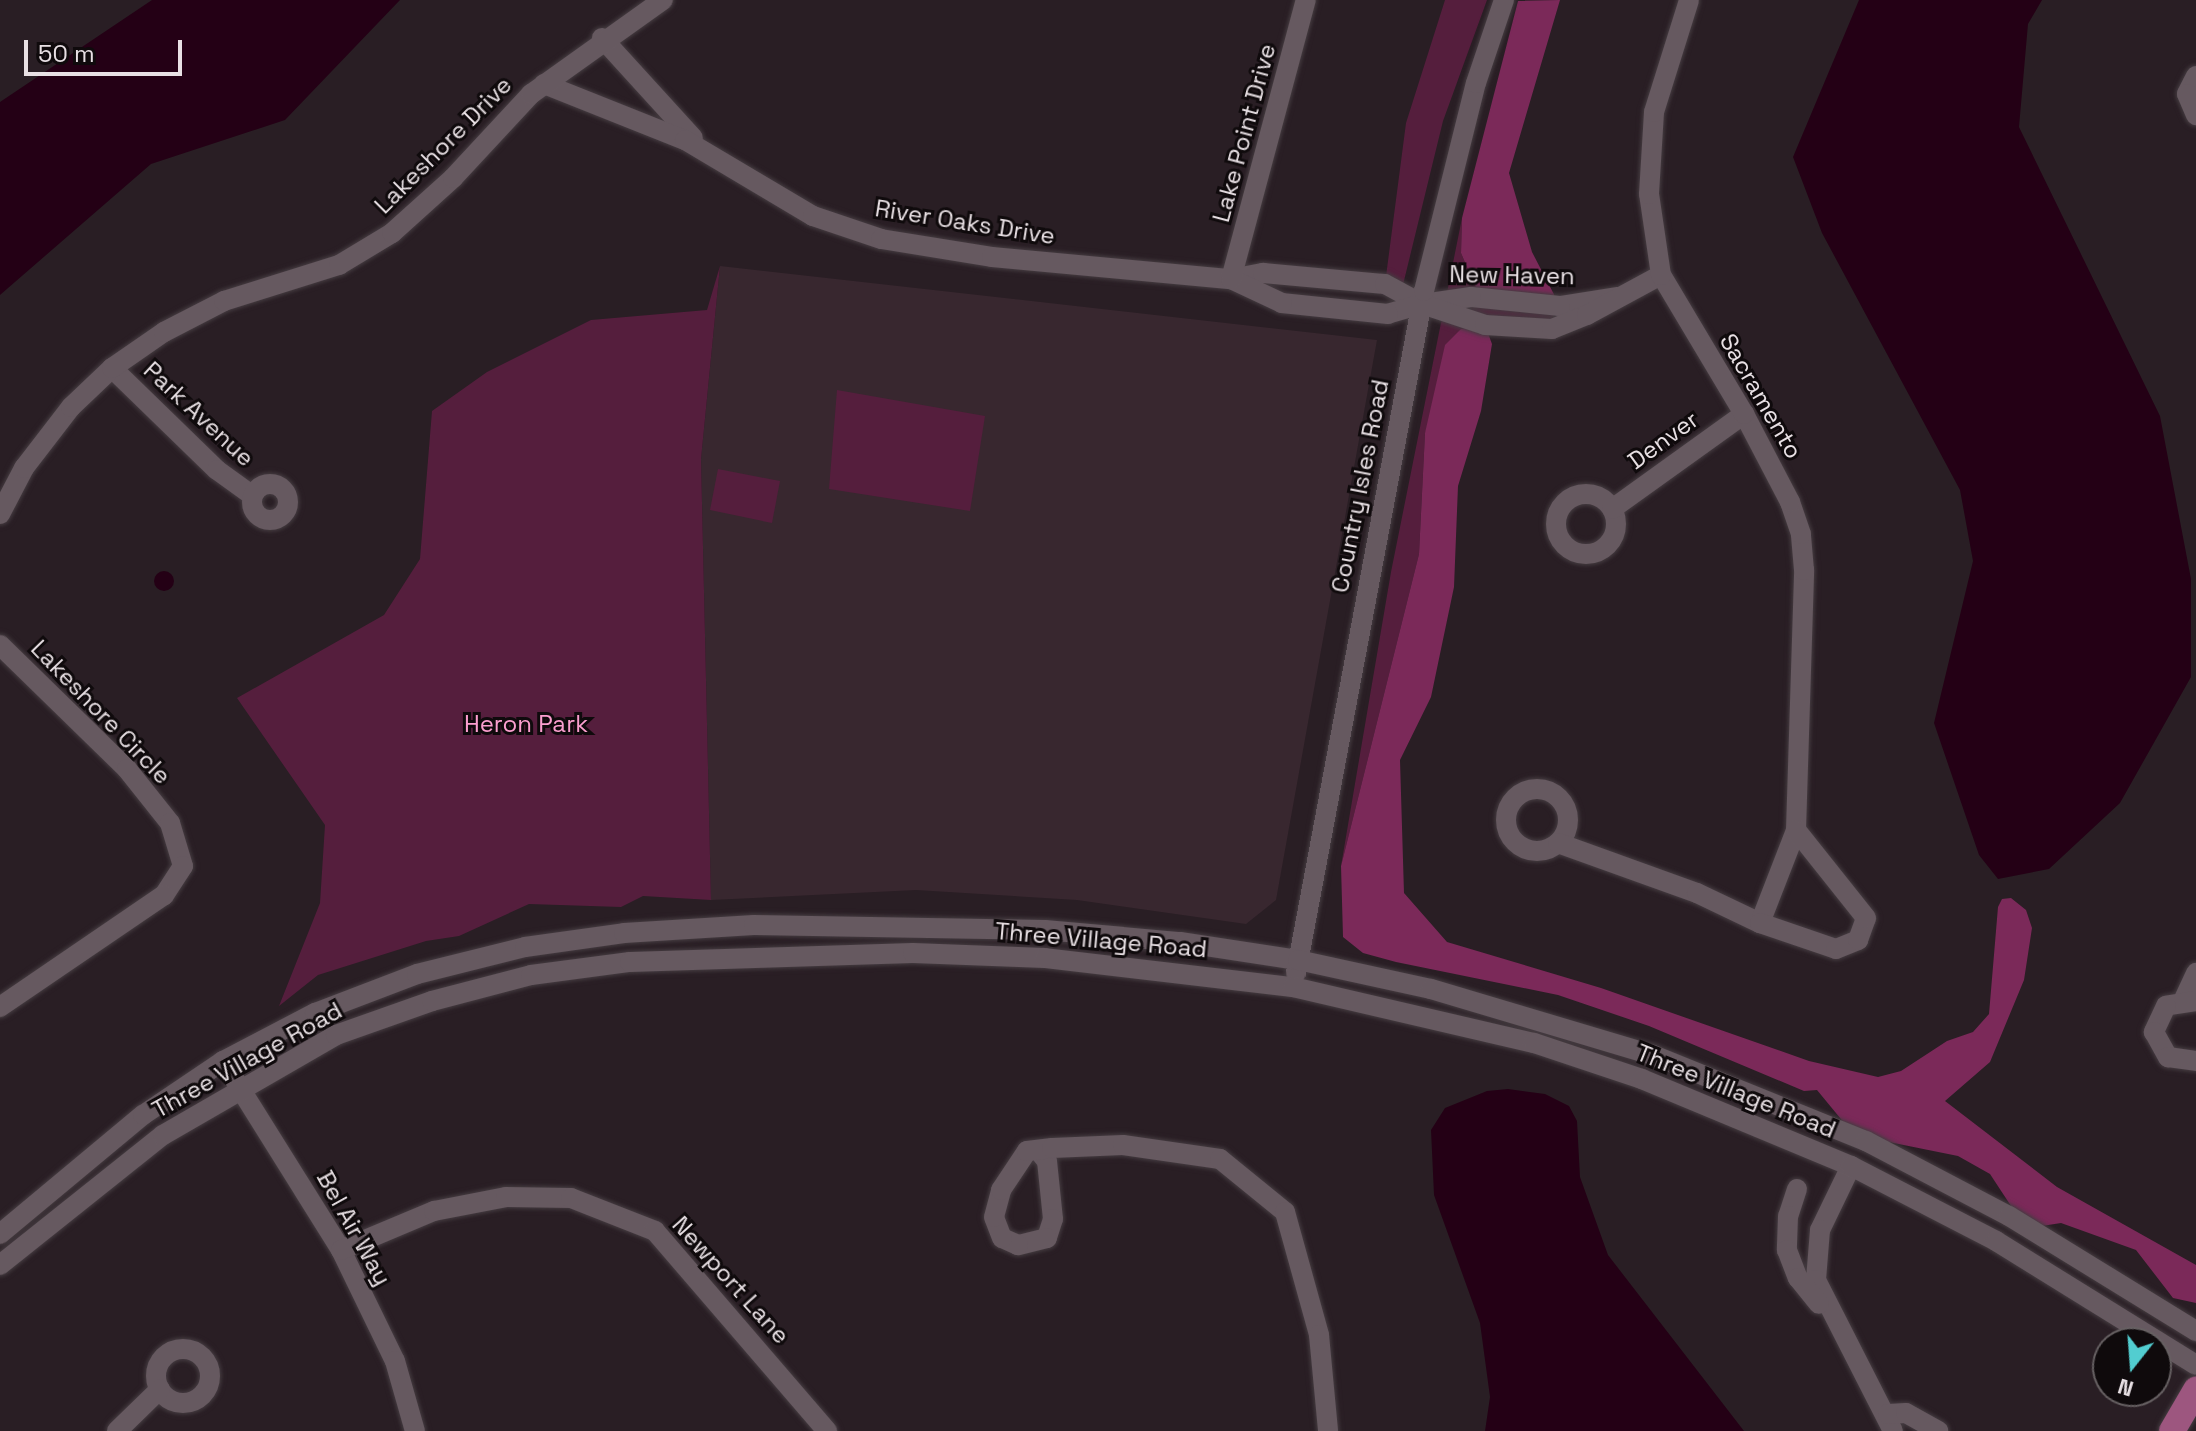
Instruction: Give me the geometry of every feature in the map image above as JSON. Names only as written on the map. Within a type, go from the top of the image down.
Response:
[{"type":"main road","points":[[2172,1431],[2196,1390]]},
{"type":"street","name":"Lakeshore Drive","points":[[0,514],[24,468],[71,407],[112,368],[164,332],[224,301],[339,265],[392,233],[544,84],[602,38],[663,0]]},
{"type":"street","name":"Lake Point Drive","points":[[1231,279],[1306,0]]},
{"type":"street","name":"Country Isles Road","points":[[1293,987],[1422,304],[1476,83],[1504,0]]},
{"type":"street","name":"Sacramento","points":[[1689,0],[1654,112],[1649,194],[1661,275],[1744,414],[1790,502],[1801,534],[1804,570],[1796,830],[1760,923]]},
{"type":"street","name":"River Oaks Drive","points":[[602,38],[710,154]]},
{"type":"street","points":[[2196,76],[2187,94],[2196,115]]},
{"type":"street","name":"River Oaks Drive","points":[[544,84],[659,128],[710,154],[813,216],[881,239],[992,257],[1231,279],[1263,273],[1385,284],[1422,304]]},
{"type":"street","name":"New Haven","points":[[1422,304],[1471,297],[1560,306],[1618,297],[1661,275]]},
{"type":"street","name":"River Oaks Drive","points":[[1231,279],[1282,303],[1388,314],[1422,304]]},
{"type":"street","name":"Park Avenue","points":[[112,368],[217,470],[253,496]]},
{"type":"street","name":"Denver","points":[[1612,509],[1744,414]]},
{"type":"street","name":"Lakeshore Circle","points":[[0,645],[127,769],[170,823],[183,866],[164,895],[0,1007]]},
{"type":"street","points":[[1558,843],[1697,893],[1760,923],[1836,949],[1858,940],[1866,918],[1796,830]]},
{"type":"street","name":"Three Village Road","points":[[0,1234],[143,1115],[223,1061],[315,1013],[417,974],[525,947],[624,933],[754,925],[1045,930],[1180,942],[1298,960],[1539,1019],[1653,1055],[1827,1124],[2009,1216],[2196,1331]]},
{"type":"street","name":"Three Village Road","points":[[0,1265],[163,1135],[336,1035],[432,1001],[531,975],[630,962],[913,953],[1045,958],[1293,987],[1534,1043],[1642,1079],[1851,1166],[1996,1241],[2196,1365]]},
{"type":"street","points":[[2196,973],[2190,1000],[2159,1013],[2154,1032],[2168,1057],[2196,1061]]},
{"type":"street","name":"Bel Air Way","points":[[223,1061],[341,1250],[395,1361],[415,1431]]},
{"type":"street","points":[[1827,1124],[1851,1166],[1820,1230],[1816,1258],[1820,1295],[1890,1422],[1906,1413],[1938,1431]]},
{"type":"street","points":[[1038,1150],[1123,1145],[1220,1159],[1285,1212],[1319,1335],[1328,1431]]},
{"type":"street","points":[[1797,1189],[1788,1216],[1787,1250],[1798,1278],[1839,1329]]},
{"type":"street","name":"Newport Lane","points":[[341,1250],[434,1211],[506,1197],[571,1198],[655,1231],[827,1431]]},
{"type":"street","points":[[117,1431],[160,1389]]},
{"type":"shaded area","points":[[152,0],[400,0],[285,120],[151,164],[0,295],[0,102]]},
{"type":"shaded area","points":[[1560,0],[1509,173],[1532,252],[1560,306],[1485,294],[1475,286],[1461,253],[1462,218],[1518,1]]},
{"type":"shaded area","points":[[1859,0],[2042,0],[2028,24],[2019,127],[2160,416],[2191,579],[2191,677],[2120,803],[2049,869],[1998,879],[1979,855],[1934,723],[1973,561],[1960,490],[1822,233],[1793,157]]},
{"type":"shaded area","points":[[720,266],[1377,340],[1276,900],[1246,924],[1077,900],[916,890],[711,900],[701,459]]},
{"type":"shaded area","points":[[1485,325],[1492,344],[1481,411],[1458,486],[1454,587],[1431,697],[1400,760],[1404,893],[1447,942],[1601,988],[1809,1061],[1878,1077],[1901,1071],[1947,1041],[1973,1032],[1989,1014],[1998,907],[2002,899],[2011,898],[2026,910],[2032,928],[2024,980],[1990,1062],[1945,1101],[2057,1187],[2196,1265],[2196,1303],[2173,1298],[2136,1250],[2061,1223],[2042,1226],[2011,1206],[1990,1174],[1958,1156],[1864,1137],[1845,1124],[1817,1090],[1804,1091],[1649,1026],[1558,995],[1396,962],[1363,953],[1343,937],[1341,866],[1419,554],[1425,433],[1445,345],[1461,329]]},
{"type":"shaded area","points":[[164,571],[171,574],[174,581],[171,588],[164,591],[157,588],[154,581],[157,574]]},
{"type":"shaded area","points":[[1508,1089],[1545,1094],[1569,1106],[1577,1121],[1580,1177],[1608,1255],[1744,1431],[1485,1431],[1490,1397],[1480,1323],[1434,1195],[1431,1130],[1445,1108],[1487,1091]]},
{"type":"green space","points":[[1445,0],[1487,0],[1443,121],[1401,293],[1385,284],[1406,123]]},
{"type":"green space","points":[[1462,218],[1461,253],[1475,286],[1485,294],[1576,313],[1552,329],[1485,325],[1425,433],[1419,554],[1341,866],[1391,572]]},
{"type":"green space","name":"Heron Park","points":[[720,266],[701,459],[711,900],[643,896],[621,907],[529,904],[459,936],[426,941],[318,975],[279,1006],[320,903],[325,825],[237,698],[384,615],[420,559],[432,411],[487,372],[591,320],[707,310]]},
{"type":"green space","points":[[837,390],[985,416],[970,511],[829,489]]},
{"type":"green space","points":[[718,469],[780,481],[772,523],[710,510]]}]
